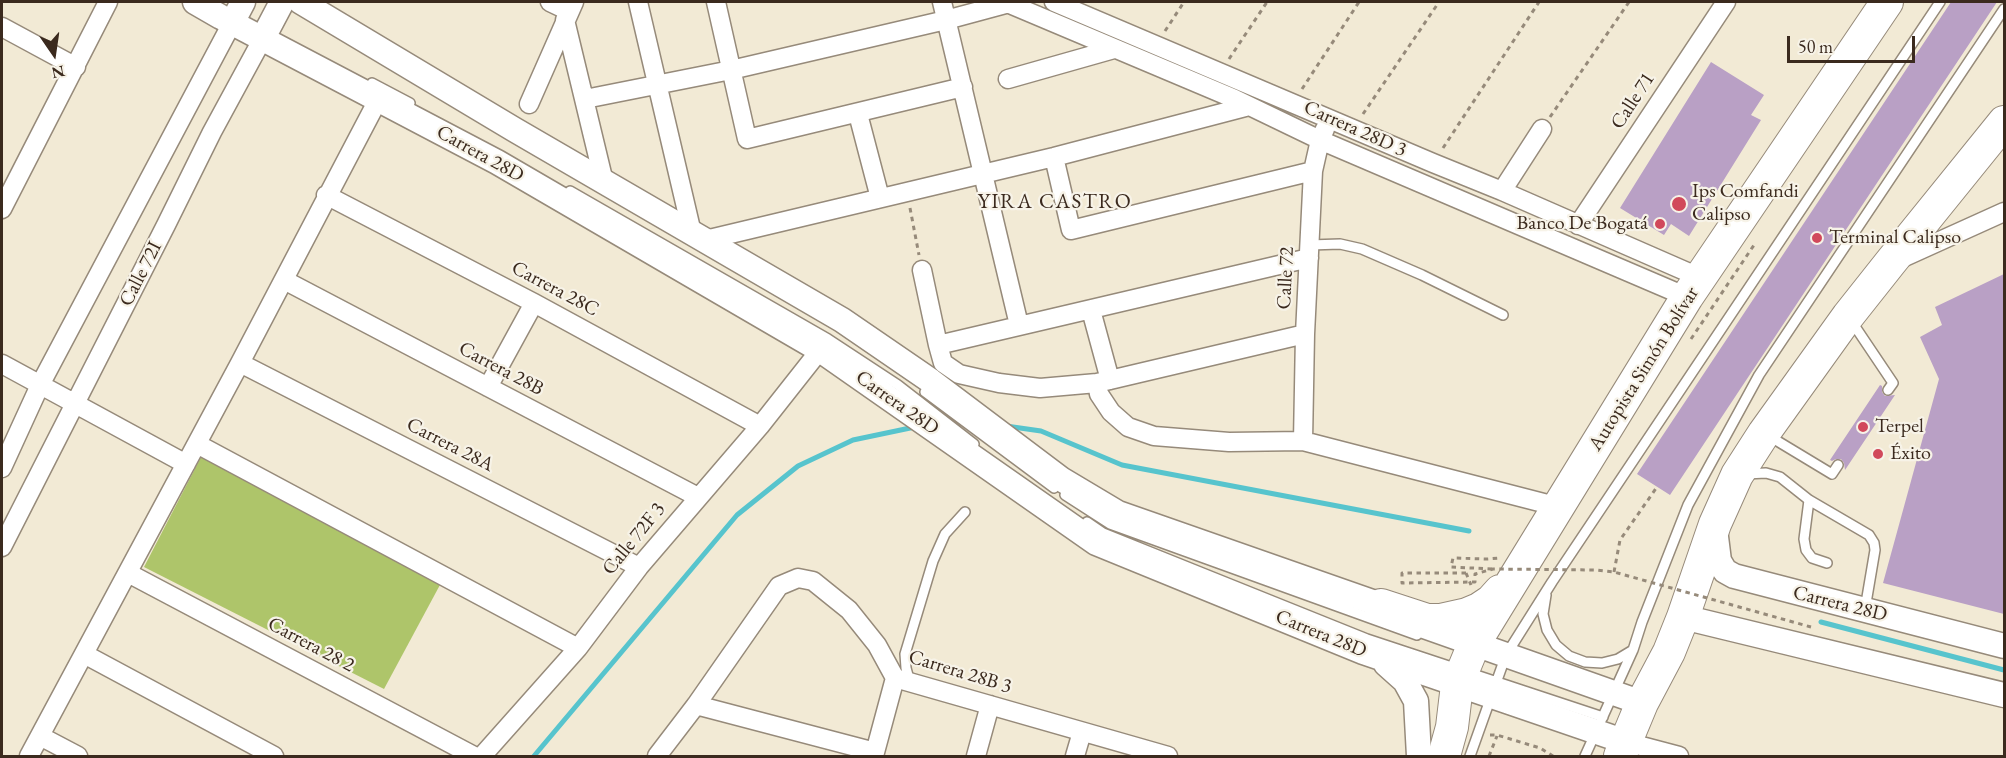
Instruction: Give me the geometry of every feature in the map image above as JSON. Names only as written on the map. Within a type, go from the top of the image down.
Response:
[{"type":"highway","name":"Autopista Simón Bolívar","points":[[1444,756],[1466,663],[1536,564],[1559,507],[1694,288],[1887,2]]},
{"type":"highway","points":[[1623,749],[1628,698],[1669,651],[1715,524],[1737,475],[1848,316],[2004,122]]},
{"type":"highway","points":[[1381,605],[1426,620],[1440,620],[1467,614],[1491,602],[1536,564]]},
{"type":"street","points":[[2,209],[108,2]]},
{"type":"street","name":"Carrera 28D","points":[[195,2],[246,19],[372,89],[887,387],[1007,474],[1096,543],[1363,652],[1466,663],[1505,659],[1628,698]]},
{"type":"street","points":[[550,2],[570,11]]},
{"type":"street","points":[[638,2],[699,237],[907,192],[1054,157],[1242,95]]},
{"type":"street","points":[[716,2],[747,139],[963,87]]},
{"type":"street","points":[[942,2],[1019,325]]},
{"type":"street","points":[[585,99],[731,70],[946,20],[1007,2]]},
{"type":"street","name":"Carrera 28D 3","points":[[1007,2],[1114,49],[1242,95],[1320,140],[1694,288]]},
{"type":"street","name":"Calle 71","points":[[1578,225],[1726,2]]},
{"type":"street","name":"Carrera 28D","points":[[287,3],[842,320],[1050,485],[1118,513],[1381,605],[1424,626],[1495,689],[1599,725],[1623,749]]},
{"type":"street","name":"Calle 72I","points":[[2,468],[40,385],[246,19],[287,3]]},
{"type":"street","name":"Carrera 28D 3","points":[[1063,3],[1220,73],[1242,95],[1292,103],[1502,191],[1578,225],[1694,288]]},
{"type":"street","points":[[570,11],[585,99],[604,182]]},
{"type":"street","points":[[529,104],[570,11]]},
{"type":"street","name":"Calle 72I","points":[[2,547],[212,132],[246,19]]},
{"type":"street","points":[[2,27],[76,67]]},
{"type":"street","points":[[1008,79],[1114,49]]},
{"type":"street","points":[[29,756],[284,280],[326,195],[372,89]]},
{"type":"street","points":[[858,114],[880,198]]},
{"type":"street","name":"Calle 72","points":[[1302,441],[1313,171],[1320,140],[1330,119]]},
{"type":"street","points":[[1502,191],[1542,129]]},
{"type":"street","points":[[1054,157],[1071,230],[1313,171]]},
{"type":"street","name":"Carrera 28C","points":[[326,195],[534,303],[760,426]]},
{"type":"street","points":[[1890,263],[2004,212]]},
{"type":"street","points":[[938,345],[1091,310],[1310,252]]},
{"type":"street","points":[[922,270],[943,363],[959,374],[999,383],[1040,388],[1104,381],[1305,334]]},
{"type":"street","name":"Carrera 28B","points":[[284,280],[698,497]]},
{"type":"street","points":[[488,387],[534,303]]},
{"type":"street","points":[[1091,310],[1104,381],[1099,394],[1111,412],[1128,427],[1154,436],[1229,442],[1302,441],[1559,507]]},
{"type":"street","name":"Calle 72F 3","points":[[482,756],[578,648],[639,567],[760,426],[820,350]]},
{"type":"street","name":"Carrera 28A","points":[[240,363],[639,567]]},
{"type":"street","points":[[2,364],[186,464]]},
{"type":"street","points":[[196,444],[578,648]]},
{"type":"street","name":"Carrera 28D","points":[[1715,524],[1719,561],[1725,571],[1742,579],[2004,646]]},
{"type":"street","name":"Carrera 28 2","points":[[128,573],[474,756]]},
{"type":"street","name":"Carrera 28B 3","points":[[696,705],[778,586],[798,578],[813,581],[849,610],[902,680],[1168,756]]},
{"type":"street","points":[[1683,616],[2004,695]]},
{"type":"street","points":[[1363,652],[1386,663],[1405,681],[1411,691],[1416,701],[1421,756]]},
{"type":"street","points":[[84,654],[274,756]]},
{"type":"street","points":[[1421,756],[1434,722],[1466,663]]},
{"type":"street","points":[[657,756],[696,705],[874,754],[902,680]]},
{"type":"street","points":[[976,756],[990,705]]},
{"type":"street","points":[[1075,756],[1082,732]]},
{"type":"street","points":[[40,736],[78,756]]},
{"type":"street","points":[[1623,749],[1679,756]]},
{"type":"lane","points":[[1470,756],[1505,659],[1552,582],[1940,2]]},
{"type":"lane","points":[[1585,756],[1599,725],[1628,698],[1633,650],[1689,505],[1759,375],[2004,9]]},
{"type":"lane","points":[[246,19],[295,45]]},
{"type":"lane","points":[[372,89],[414,105]]},
{"type":"lane","points":[[564,187],[828,339],[887,387],[982,450]]},
{"type":"lane","points":[[1310,252],[1340,244],[1362,249],[1422,275],[1503,315]]},
{"type":"lane","points":[[1848,316],[1893,383],[1888,390]]},
{"type":"lane","points":[[1764,434],[1832,474],[1838,465]]},
{"type":"lane","points":[[1737,475],[1766,473],[1780,477],[1809,500],[1869,535],[1875,550],[1864,610]]},
{"type":"lane","points":[[1007,474],[1050,485],[1110,524],[1430,639]]},
{"type":"lane","points":[[1809,500],[1804,540],[1806,550],[1812,558],[1827,563]]},
{"type":"lane","points":[[902,680],[906,668],[905,654],[933,561],[945,534],[965,512]]},
{"type":"lane","points":[[1076,515],[1104,533],[1125,542],[1367,639],[1466,663]]},
{"type":"lane","points":[[1552,582],[1545,597],[1543,614],[1547,630],[1556,645],[1569,656],[1585,662],[1602,663],[1618,659],[1633,650]]},
{"type":"lane","points":[[1440,642],[1466,663]]},
{"type":"path","points":[[1156,46],[1184,2]]},
{"type":"path","points":[[1220,73],[1267,2]]},
{"type":"path","points":[[1292,103],[1359,2]]},
{"type":"path","points":[[1352,129],[1439,2]]},
{"type":"path","points":[[1433,164],[1539,2]]},
{"type":"path","points":[[1542,129],[1629,2]]},
{"type":"path","points":[[907,192],[922,270]]},
{"type":"path","points":[[1687,346],[1757,240]]},
{"type":"path","points":[[1614,572],[1620,540],[1657,487]]},
{"type":"path","points":[[1487,559],[1453,558],[1451,567],[1614,572],[1810,627]]},
{"type":"path","points":[[1473,593],[1466,573],[1402,573],[1402,583],[1475,582],[1475,574],[1493,569]]},
{"type":"path","points":[[1479,735],[1497,735],[1540,748],[1553,756]]},
{"type":"path","points":[[1489,756],[1497,735]]},
{"type":"green space","points":[[201,457],[441,583],[384,689],[144,567]]},
{"type":"building","name":"Terminal Calipso","points":[[1951,2],[1997,2],[1670,495],[1637,474]]},
{"type":"building","points":[[1711,62],[1764,95],[1751,115],[1761,120],[1689,236],[1671,224],[1664,235],[1620,208]]},
{"type":"building","points":[[2004,274],[2004,614],[1883,583],[1939,379],[1920,337],[1942,325],[1935,307]]},
{"type":"building","name":"Terpel","points":[[1880,385],[1885,396],[1895,395],[1845,470],[1841,459],[1830,460]]},
{"type":"waterway","points":[[1006,426],[1041,431],[1122,465],[1469,531]]},
{"type":"waterway","points":[[534,756],[737,515],[798,466],[853,440],[915,427]]},
{"type":"waterway","points":[[1821,622],[2004,670]]},
{"type":"place","name":"Ips Comfandi Calipso","points":[[1679,204]]},
{"type":"place","name":"Banco De Bogatá","points":[[1660,224]]},
{"type":"place","name":"Terminal Calipso","points":[[1817,238]]},
{"type":"place","name":"Terpel","points":[[1863,427]]},
{"type":"place","name":"Éxito","points":[[1878,454]]},
{"type":"district","name":"YIRA CASTRO","points":[[1055,202]]}]
